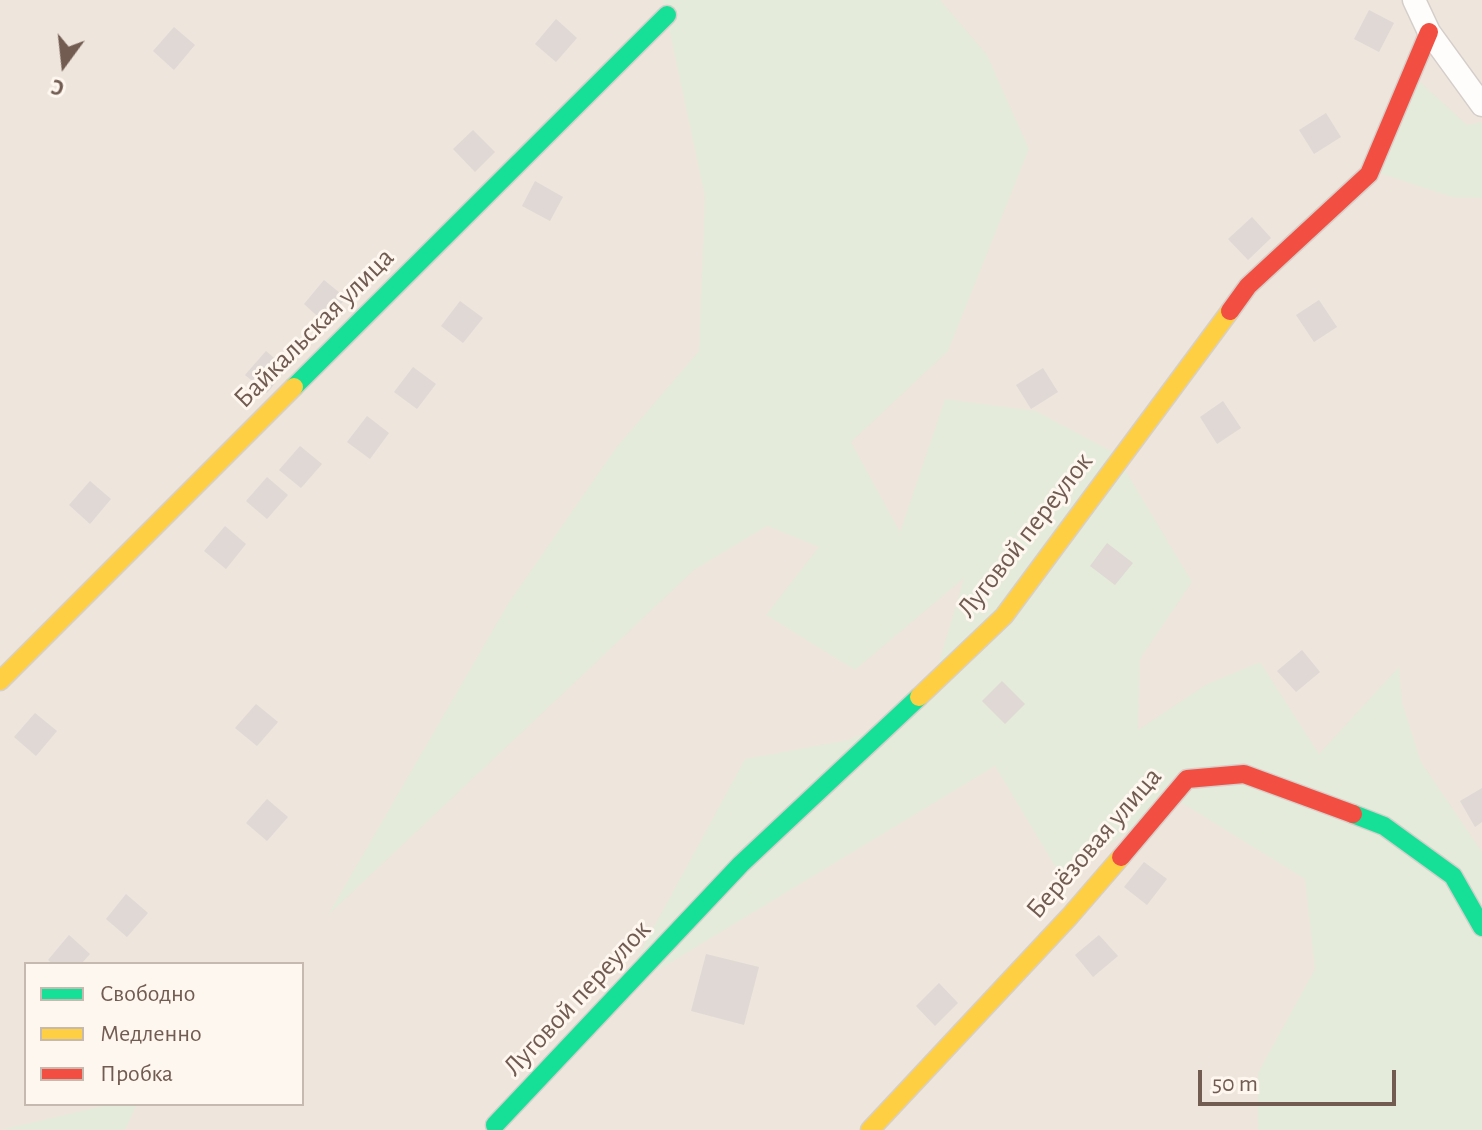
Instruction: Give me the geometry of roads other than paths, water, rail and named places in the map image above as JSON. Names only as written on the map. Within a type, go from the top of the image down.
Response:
[{"type":"street","points":[[1414,0],[1429,32],[1482,105]]},
{"type":"street","name":"Байкальская улица","points":[[0,681],[667,15]]},
{"type":"street","name":"Луговой переулок","points":[[495,1125],[741,864],[1004,616],[1248,286],[1369,174],[1429,32]]},
{"type":"street","name":"Берёзовая улица","points":[[870,1130],[1070,916],[1187,779],[1244,774],[1384,826],[1453,876],[1482,927]]}]
